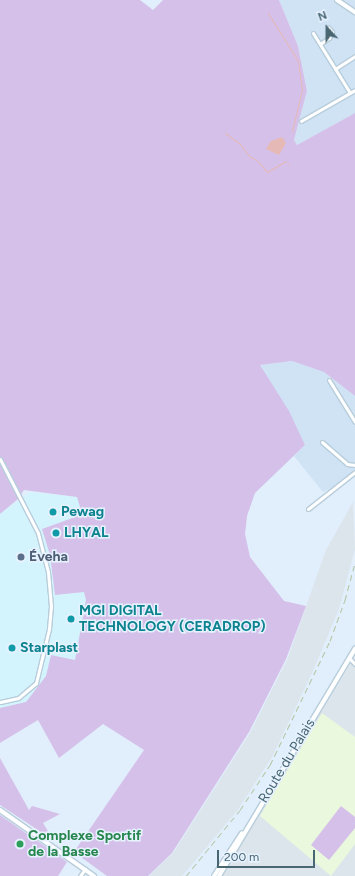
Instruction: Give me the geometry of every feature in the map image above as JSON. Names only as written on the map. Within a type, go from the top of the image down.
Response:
[{"type":"main road","points":[[337,0],[355,12]]},
{"type":"main road","name":"Route du Palais","points":[[219,876],[248,825],[355,649]]},
{"type":"main road","points":[[0,810],[94,876]]},
{"type":"main road","name":"Route du Palais","points":[[214,876],[248,825]]},
{"type":"street","points":[[320,44],[329,38],[332,32],[328,27]]},
{"type":"street","points":[[313,33],[350,93]]},
{"type":"street","points":[[335,69],[355,56]]},
{"type":"street","points":[[301,121],[355,90]]},
{"type":"street","points":[[329,380],[355,422]]},
{"type":"street","points":[[322,442],[347,464],[355,465]]},
{"type":"street","points":[[0,459],[38,533],[48,572],[51,606],[49,629],[36,683],[18,698],[0,702]]},
{"type":"street","points":[[308,509],[355,472]]},
{"type":"street","points":[[350,659],[355,664]]},
{"type":"street","points":[[80,876],[85,869]]},
{"type":"shaded area","points":[[0,0],[140,0],[153,10],[163,0],[279,0],[298,46],[307,91],[294,140],[297,145],[355,113],[355,396],[324,372],[292,361],[260,365],[289,411],[305,445],[255,493],[247,516],[245,534],[250,557],[284,601],[306,606],[286,659],[249,732],[172,853],[148,876],[107,876],[74,852],[144,750],[103,724],[59,758],[38,720],[0,743],[0,708],[26,702],[46,676],[51,655],[75,660],[86,600],[84,592],[55,595],[50,555],[42,529],[78,516],[80,507],[77,497],[24,490],[18,499],[0,514]]},
{"type":"shaded area","points":[[279,0],[355,0],[355,113],[297,145],[294,140],[307,91],[298,46]]},
{"type":"shaded area","points":[[282,137],[286,143],[279,155],[266,149],[271,141]]},
{"type":"shaded area","points":[[292,361],[324,372],[355,396],[355,477],[323,492],[294,456],[305,445],[260,365]]},
{"type":"shaded area","points":[[30,492],[77,497],[80,507],[73,546],[86,600],[75,660],[51,655],[46,676],[26,702],[0,708],[0,514]]},
{"type":"shaded area","points":[[353,502],[355,549],[339,609],[313,671],[272,757],[237,811],[182,876],[149,876],[173,853],[250,733],[287,660],[326,550]]},
{"type":"shaded area","points":[[355,657],[355,876],[221,876],[280,776]]},
{"type":"shaded area","points":[[322,713],[355,737],[355,844],[331,876],[260,816]]},
{"type":"shaded area","points":[[0,758],[29,810],[32,806],[60,814],[43,823],[48,831],[44,834],[0,805]]},
{"type":"shaded area","points":[[341,806],[355,817],[355,828],[329,860],[311,845]]},
{"type":"shaded area","name":"Complexe Sportif de la Basse","points":[[0,815],[67,862],[58,876],[0,876]]},
{"type":"waterway","points":[[268,13],[298,61],[302,90],[292,131]]},
{"type":"waterway","points":[[225,133],[240,144],[249,156],[258,161],[267,172],[286,161]]},
{"type":"railway","points":[[186,876],[240,810],[270,765],[330,641],[345,600],[355,563]]},
{"type":"place","name":"Pewag","points":[[53,512]]},
{"type":"place","name":"LHYAL","points":[[56,533]]},
{"type":"place","name":"Éveha","points":[[21,557]]},
{"type":"place","name":"MGI DIGITAL TECHNOLOGY (CERADROP)","points":[[71,619]]},
{"type":"place","name":"Starplast","points":[[12,648]]},
{"type":"place","name":"Complexe Sportif de la Basse","points":[[20,844]]}]
